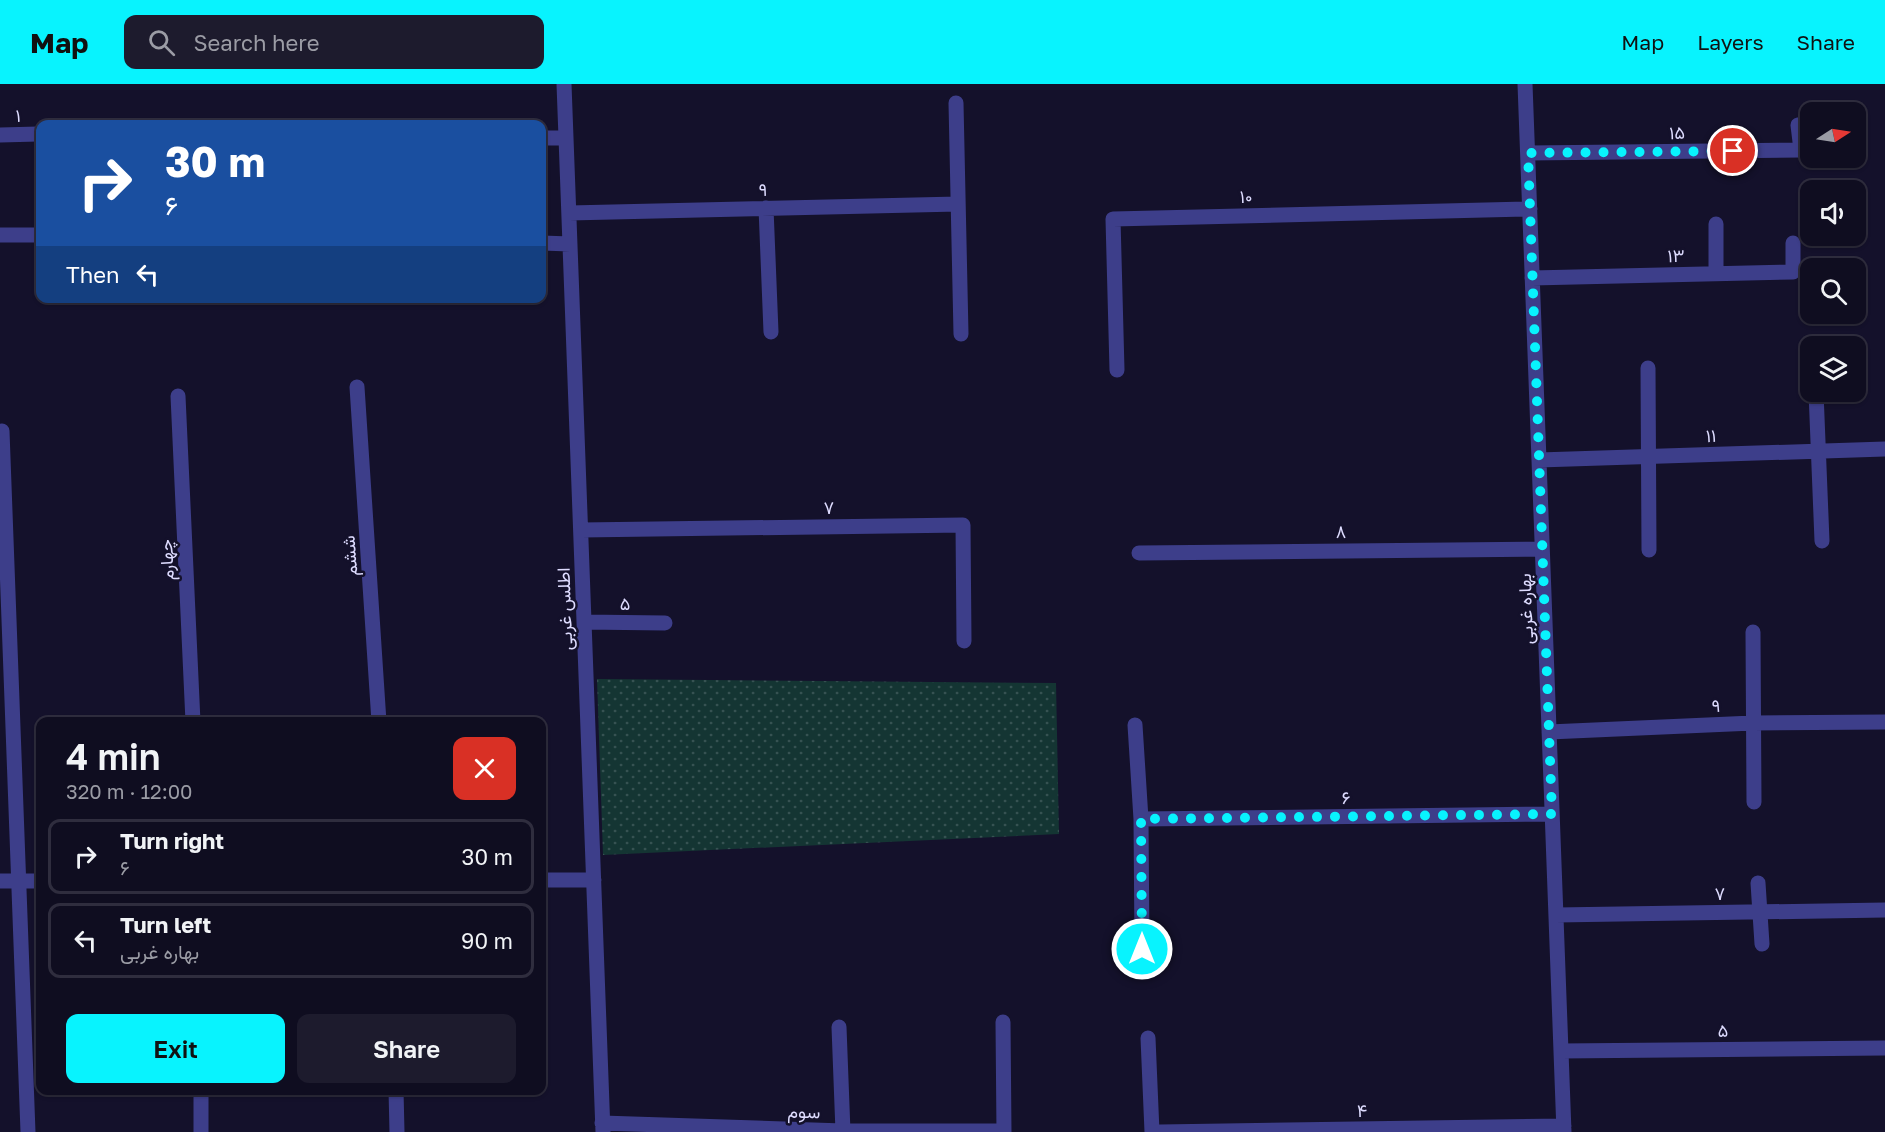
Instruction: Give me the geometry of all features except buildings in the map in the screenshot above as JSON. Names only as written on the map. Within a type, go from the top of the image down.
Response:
[{"type":"street","name":"اطلس غربی","points":[[564,84],[603,1128]]},
{"type":"street","name":"بهاره غربی","points":[[1525,84],[1564,1129]]},
{"type":"street","points":[[956,102],[961,334]]},
{"type":"street","name":"۱۵","points":[[1528,153],[1801,150],[1798,125]]},
{"type":"street","name":"۱","points":[[0,135],[36,134]]},
{"type":"street","points":[[546,138],[566,138]]},
{"type":"street","name":"۹","points":[[569,213],[958,204]]},
{"type":"street","points":[[766,208],[771,332]]},
{"type":"street","name":"۱۰","points":[[1118,370],[1113,219],[1530,209]]},
{"type":"street","points":[[1716,224],[1716,273]]},
{"type":"street","points":[[0,235],[36,235]]},
{"type":"street","points":[[546,243],[570,244]]},
{"type":"street","name":"۱۳","points":[[1532,278],[1792,272],[1793,243]]},
{"type":"street","points":[[1648,368],[1649,550]]},
{"type":"street","name":"ششم","points":[[357,387],[379,717]]},
{"type":"street","name":"چهارم","points":[[178,396],[193,717]]},
{"type":"street","points":[[1816,402],[1822,541]]},
{"type":"street","points":[[2,431],[28,1132]]},
{"type":"street","name":"۱۱","points":[[1539,460],[1885,450]]},
{"type":"street","name":"۷","points":[[581,530],[963,525],[964,641]]},
{"type":"street","name":"۸","points":[[1139,553],[1542,549]]},
{"type":"street","name":"۵","points":[[584,622],[665,622]]},
{"type":"street","points":[[1753,632],[1754,802]]},
{"type":"street","name":"۹","points":[[1549,732],[1753,723],[1885,722]]},
{"type":"street","points":[[1135,725],[1141,819],[1142,949]]},
{"type":"street","name":"۶","points":[[1141,819],[1552,814]]},
{"type":"street","points":[[546,880],[594,880]]},
{"type":"street","points":[[0,881],[36,881]]},
{"type":"street","points":[[1758,883],[1762,945]]},
{"type":"street","name":"۷","points":[[1556,915],[1885,910]]},
{"type":"street","points":[[1003,1022],[1004,1131]]},
{"type":"street","points":[[839,1027],[843,1132]]},
{"type":"street","points":[[1148,1038],[1152,1132]]},
{"type":"street","name":"۵","points":[[1561,1051],[1885,1048]]},
{"type":"street","points":[[201,1095],[201,1132]]},
{"type":"street","points":[[396,1095],[397,1132]]},
{"type":"street","name":"سوم","points":[[603,1128],[843,1132],[1004,1131]]},
{"type":"street","name":"۴","points":[[1160,1132],[1564,1129]]},
{"type":"green space","points":[[597,679],[1056,683],[1059,834],[603,855]]},
{"type":"route","points":[[1142,949],[1141,819],[1552,814],[1528,153],[1733,151]]}]
